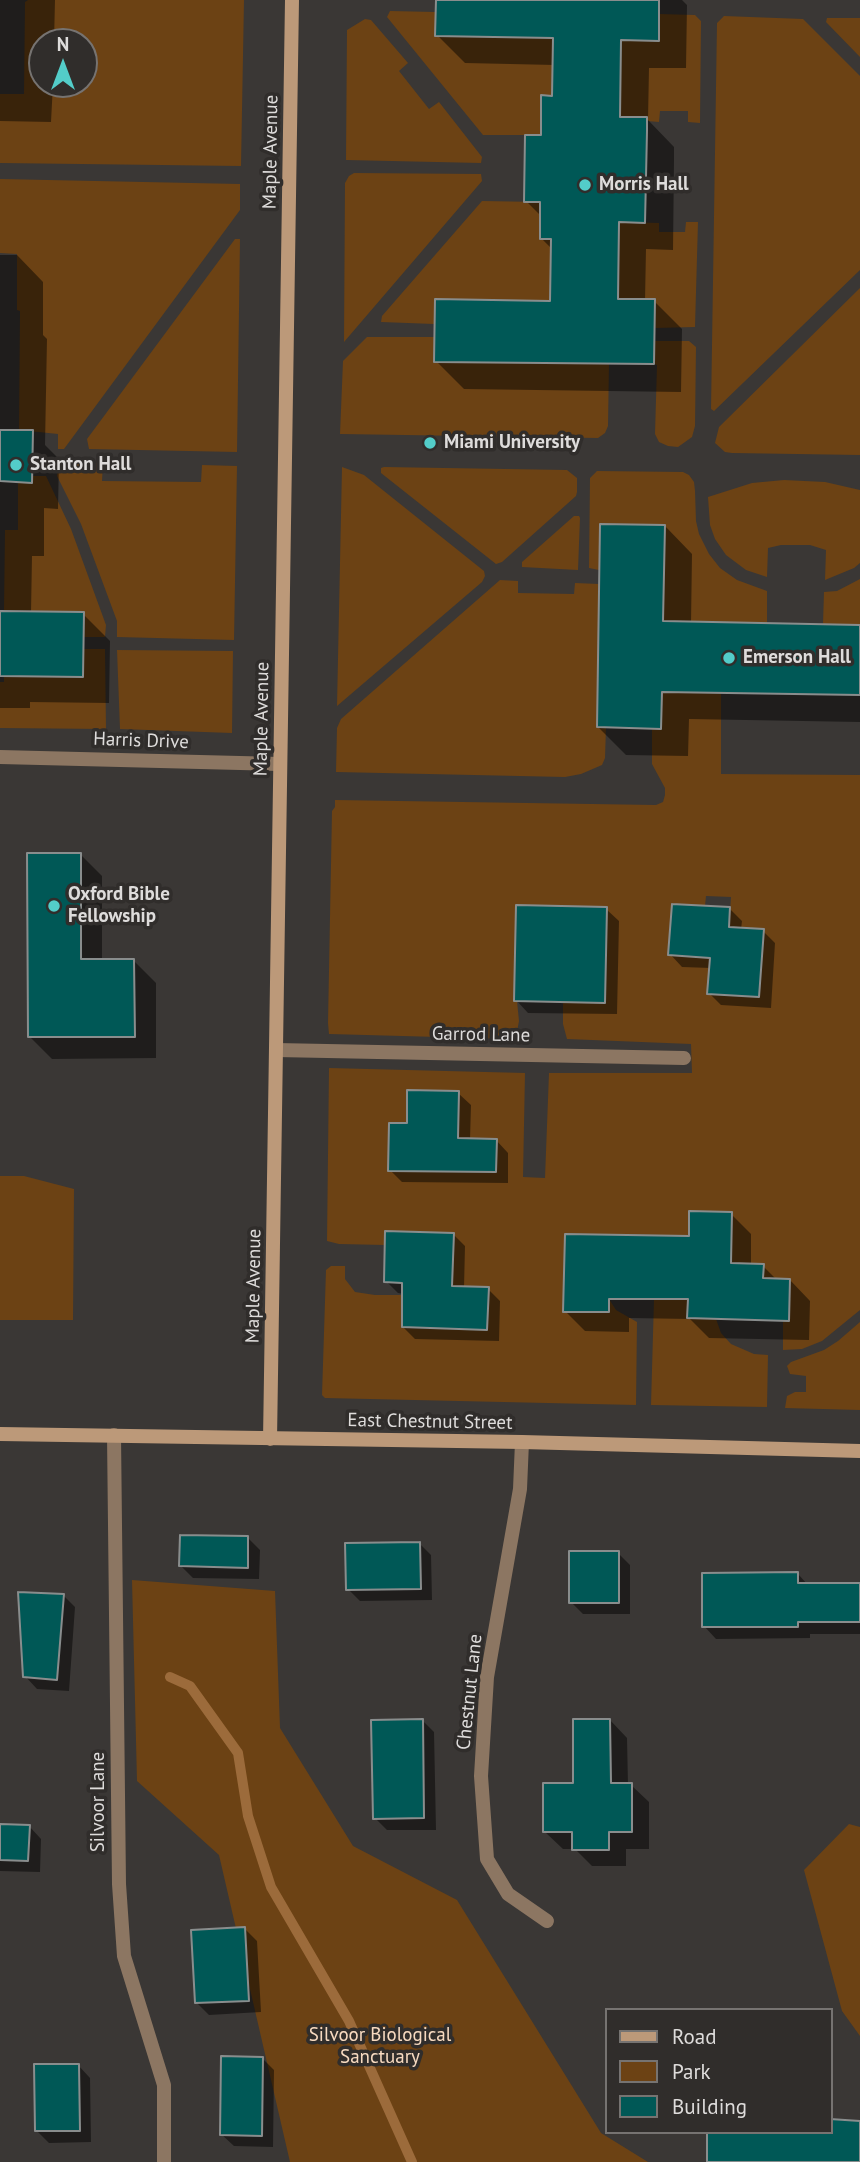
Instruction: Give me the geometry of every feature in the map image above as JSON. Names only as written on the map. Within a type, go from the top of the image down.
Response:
[{"type":"street","name":"Maple Avenue","points":[[270,1439],[292,0]]},
{"type":"street","name":"Harris Drive","points":[[0,757],[281,764]]},
{"type":"street","name":"Garrod Lane","points":[[276,1050],[684,1058]]},
{"type":"street","name":"East Chestnut Street","points":[[0,1434],[522,1442],[860,1451]]},
{"type":"street","name":"Silvoor Lane","points":[[114,1435],[119,1884],[124,1956],[164,2085],[164,2162]]},
{"type":"street","name":"Chestnut Lane","points":[[522,1442],[520,1489],[488,1677],[481,1776],[487,1859],[508,1894],[547,1922]]},
{"type":"green space","points":[[28,0],[244,0],[241,166],[0,163],[0,94],[24,94],[25,2]]},
{"type":"green space","points":[[390,11],[435,12],[435,36],[553,38],[552,96],[541,96],[540,135],[483,135],[387,17]]},
{"type":"green space","points":[[659,14],[695,15],[701,21],[700,123],[688,122],[688,111],[660,111],[659,122],[647,121],[647,117],[620,117],[621,40],[659,41]]},
{"type":"green space","points":[[724,16],[803,19],[860,76],[860,270],[714,411],[711,409],[717,23]]},
{"type":"green space","points":[[827,18],[860,18],[860,57],[826,22]]},
{"type":"green space","points":[[365,19],[371,20],[408,63],[399,71],[429,109],[439,102],[482,157],[481,163],[346,160],[347,30]]},
{"type":"green space","points":[[354,173],[481,174],[482,181],[344,342],[345,183]]},
{"type":"green space","points":[[0,179],[240,184],[240,210],[64,449],[58,449],[58,434],[19,430],[20,311],[17,310],[17,254],[0,253]]},
{"type":"green space","points":[[482,201],[540,202],[540,238],[551,239],[550,301],[435,299],[434,324],[381,322],[382,316]]},
{"type":"green space","points":[[619,222],[659,223],[659,232],[685,232],[686,222],[698,222],[695,327],[655,328],[655,299],[618,299]]},
{"type":"green space","points":[[235,239],[240,239],[237,452],[89,449],[87,439]]},
{"type":"green space","points":[[860,288],[860,455],[725,452],[715,443],[719,427]]},
{"type":"green space","points":[[367,337],[434,337],[435,362],[609,364],[608,426],[605,433],[598,438],[340,434],[343,361]]},
{"type":"green space","points":[[654,341],[689,341],[696,347],[695,426],[692,437],[678,447],[659,442],[655,434],[657,365],[654,364]]},
{"type":"green space","points":[[58,462],[103,463],[102,481],[201,482],[202,465],[237,466],[234,640],[117,637],[117,621],[81,524],[57,476]]},
{"type":"green space","points":[[342,467],[364,475],[484,571],[485,576],[482,582],[337,706]]},
{"type":"green space","points":[[381,468],[567,470],[577,478],[577,492],[576,496],[502,562],[496,564],[381,473]]},
{"type":"green space","points":[[597,471],[683,472],[689,475],[694,482],[699,534],[709,554],[720,568],[737,580],[767,591],[767,624],[663,621],[665,525],[601,524],[599,570],[589,568],[590,478]]},
{"type":"green space","points":[[32,476],[46,476],[71,529],[106,625],[105,637],[84,637],[4,611],[5,530],[18,530],[18,482],[32,483]]},
{"type":"green space","points":[[784,480],[825,482],[860,490],[860,563],[825,580],[826,550],[810,545],[781,545],[768,548],[767,577],[746,570],[726,555],[715,539],[710,525],[708,497],[752,483]]},
{"type":"green space","points":[[574,516],[580,518],[578,570],[522,567],[522,562]]},
{"type":"green space","points":[[860,579],[860,625],[823,624],[824,592],[837,591]]},
{"type":"green space","points":[[500,580],[518,581],[518,593],[574,594],[575,583],[599,584],[597,727],[606,728],[605,758],[602,765],[565,777],[336,772],[337,728],[341,719]]},
{"type":"green space","points":[[84,649],[105,649],[106,729],[0,728],[0,682],[4,682],[4,676],[83,677]]},
{"type":"green space","points":[[117,650],[233,651],[232,733],[120,729]]},
{"type":"green space","points":[[662,692],[721,693],[721,774],[860,775],[860,1310],[822,1341],[802,1349],[783,1350],[783,1320],[789,1320],[790,1279],[763,1278],[763,1265],[731,1263],[731,1212],[690,1211],[687,1318],[716,1319],[721,1333],[731,1344],[754,1354],[768,1355],[767,1407],[651,1405],[654,1299],[660,1299],[661,1235],[565,1234],[563,1311],[609,1312],[609,1299],[616,1310],[637,1322],[636,1405],[325,1398],[322,1395],[326,1270],[331,1266],[345,1266],[345,1279],[355,1292],[402,1295],[402,1328],[487,1330],[489,1287],[452,1286],[453,1233],[386,1231],[385,1245],[339,1244],[327,1241],[329,1068],[525,1073],[523,1177],[545,1178],[549,1073],[692,1073],[691,1044],[567,1039],[563,1024],[563,1002],[605,1003],[607,907],[516,905],[514,1001],[517,1001],[519,1021],[516,1037],[512,1039],[329,1034],[332,811],[335,800],[656,805],[663,802],[665,788],[652,764],[652,729],[661,728]],"holes":[[[706,896],[731,897],[729,927],[763,930],[759,996],[708,994],[710,958],[669,955],[672,904],[705,906]],[[407,1090],[459,1091],[458,1138],[496,1139],[496,1171],[388,1171],[389,1123],[407,1123]]]},
{"type":"green space","points":[[0,1176],[24,1176],[74,1189],[73,1320],[0,1320]]},
{"type":"green space","points":[[860,1322],[860,1410],[785,1408],[787,1396],[795,1392],[806,1392],[806,1376],[790,1374],[787,1366],[824,1350]]},
{"type":"green space","name":"Silvoor Biological Sanctuary","points":[[132,1580],[275,1591],[280,1728],[353,1846],[457,1900],[601,2133],[648,2162],[290,2162],[219,1855],[137,1781]]},
{"type":"green space","points":[[849,1824],[860,1827],[860,2036],[842,2011],[804,1870]]},
{"type":"building","name":"Morris Hall","points":[[436,0],[659,0],[659,41],[621,40],[620,117],[647,117],[647,131],[645,223],[619,222],[618,299],[655,299],[654,364],[434,362],[435,299],[550,301],[551,239],[540,239],[540,202],[524,202],[525,135],[541,135],[541,95],[552,96],[553,38],[435,36]]},
{"type":"building","points":[[0,430],[33,430],[32,483],[0,481]]},
{"type":"building","name":"Emerson Hall","points":[[600,524],[665,525],[663,621],[860,625],[860,695],[662,692],[661,729],[597,727]]},
{"type":"building","points":[[0,611],[84,612],[83,677],[0,676]]},
{"type":"building","name":"Oxford Bible Fellowship","points":[[27,853],[81,853],[81,959],[134,959],[135,1037],[28,1037]]},
{"type":"building","points":[[672,904],[730,907],[729,927],[764,929],[759,997],[707,994],[710,958],[668,955]]},
{"type":"building","points":[[516,905],[607,907],[605,1003],[514,1001]]},
{"type":"building","points":[[407,1090],[459,1091],[458,1138],[497,1139],[496,1172],[388,1171],[389,1123],[407,1123]]},
{"type":"building","points":[[689,1211],[732,1212],[731,1263],[764,1264],[763,1278],[790,1279],[789,1321],[687,1318],[688,1299],[609,1299],[609,1312],[563,1312],[565,1234],[689,1236]]},
{"type":"building","points":[[385,1231],[454,1233],[452,1286],[489,1287],[487,1330],[402,1327],[402,1283],[384,1282]]},
{"type":"building","points":[[180,1535],[248,1536],[248,1568],[179,1566]]},
{"type":"building","points":[[420,1542],[421,1589],[346,1590],[345,1543]]},
{"type":"building","points":[[569,1551],[619,1551],[619,1603],[569,1603]]},
{"type":"building","points":[[798,1572],[798,1583],[860,1583],[860,1622],[798,1622],[798,1627],[702,1627],[702,1573]]},
{"type":"building","points":[[18,1592],[64,1594],[57,1680],[23,1677]]},
{"type":"building","points":[[423,1719],[424,1818],[373,1819],[371,1720]]},
{"type":"building","points":[[573,1719],[610,1719],[611,1783],[632,1783],[632,1832],[609,1832],[609,1850],[572,1850],[572,1832],[543,1832],[543,1783],[573,1783]]},
{"type":"building","points":[[0,1824],[30,1825],[28,1861],[0,1860]]},
{"type":"building","points":[[245,1927],[249,2001],[195,2003],[191,1930]]},
{"type":"building","points":[[221,2056],[263,2057],[262,2136],[220,2135]]},
{"type":"building","points":[[34,2064],[79,2064],[80,2131],[35,2131]]},
{"type":"building","points":[[832,2119],[860,2121],[860,2162],[707,2162],[707,2134],[832,2134]]},
{"type":"waterway","points":[[170,1677],[190,1686],[238,1753],[248,1816],[271,1887],[349,2021],[412,2162]]},
{"type":"place","name":"Morris Hall","points":[[585,185]]},
{"type":"place","name":"Miami University","points":[[430,443]]},
{"type":"place","name":"Stanton Hall","points":[[16,465]]},
{"type":"place","name":"Emerson Hall","points":[[729,658]]},
{"type":"place","name":"Oxford Bible Fellowship","points":[[54,906]]}]
